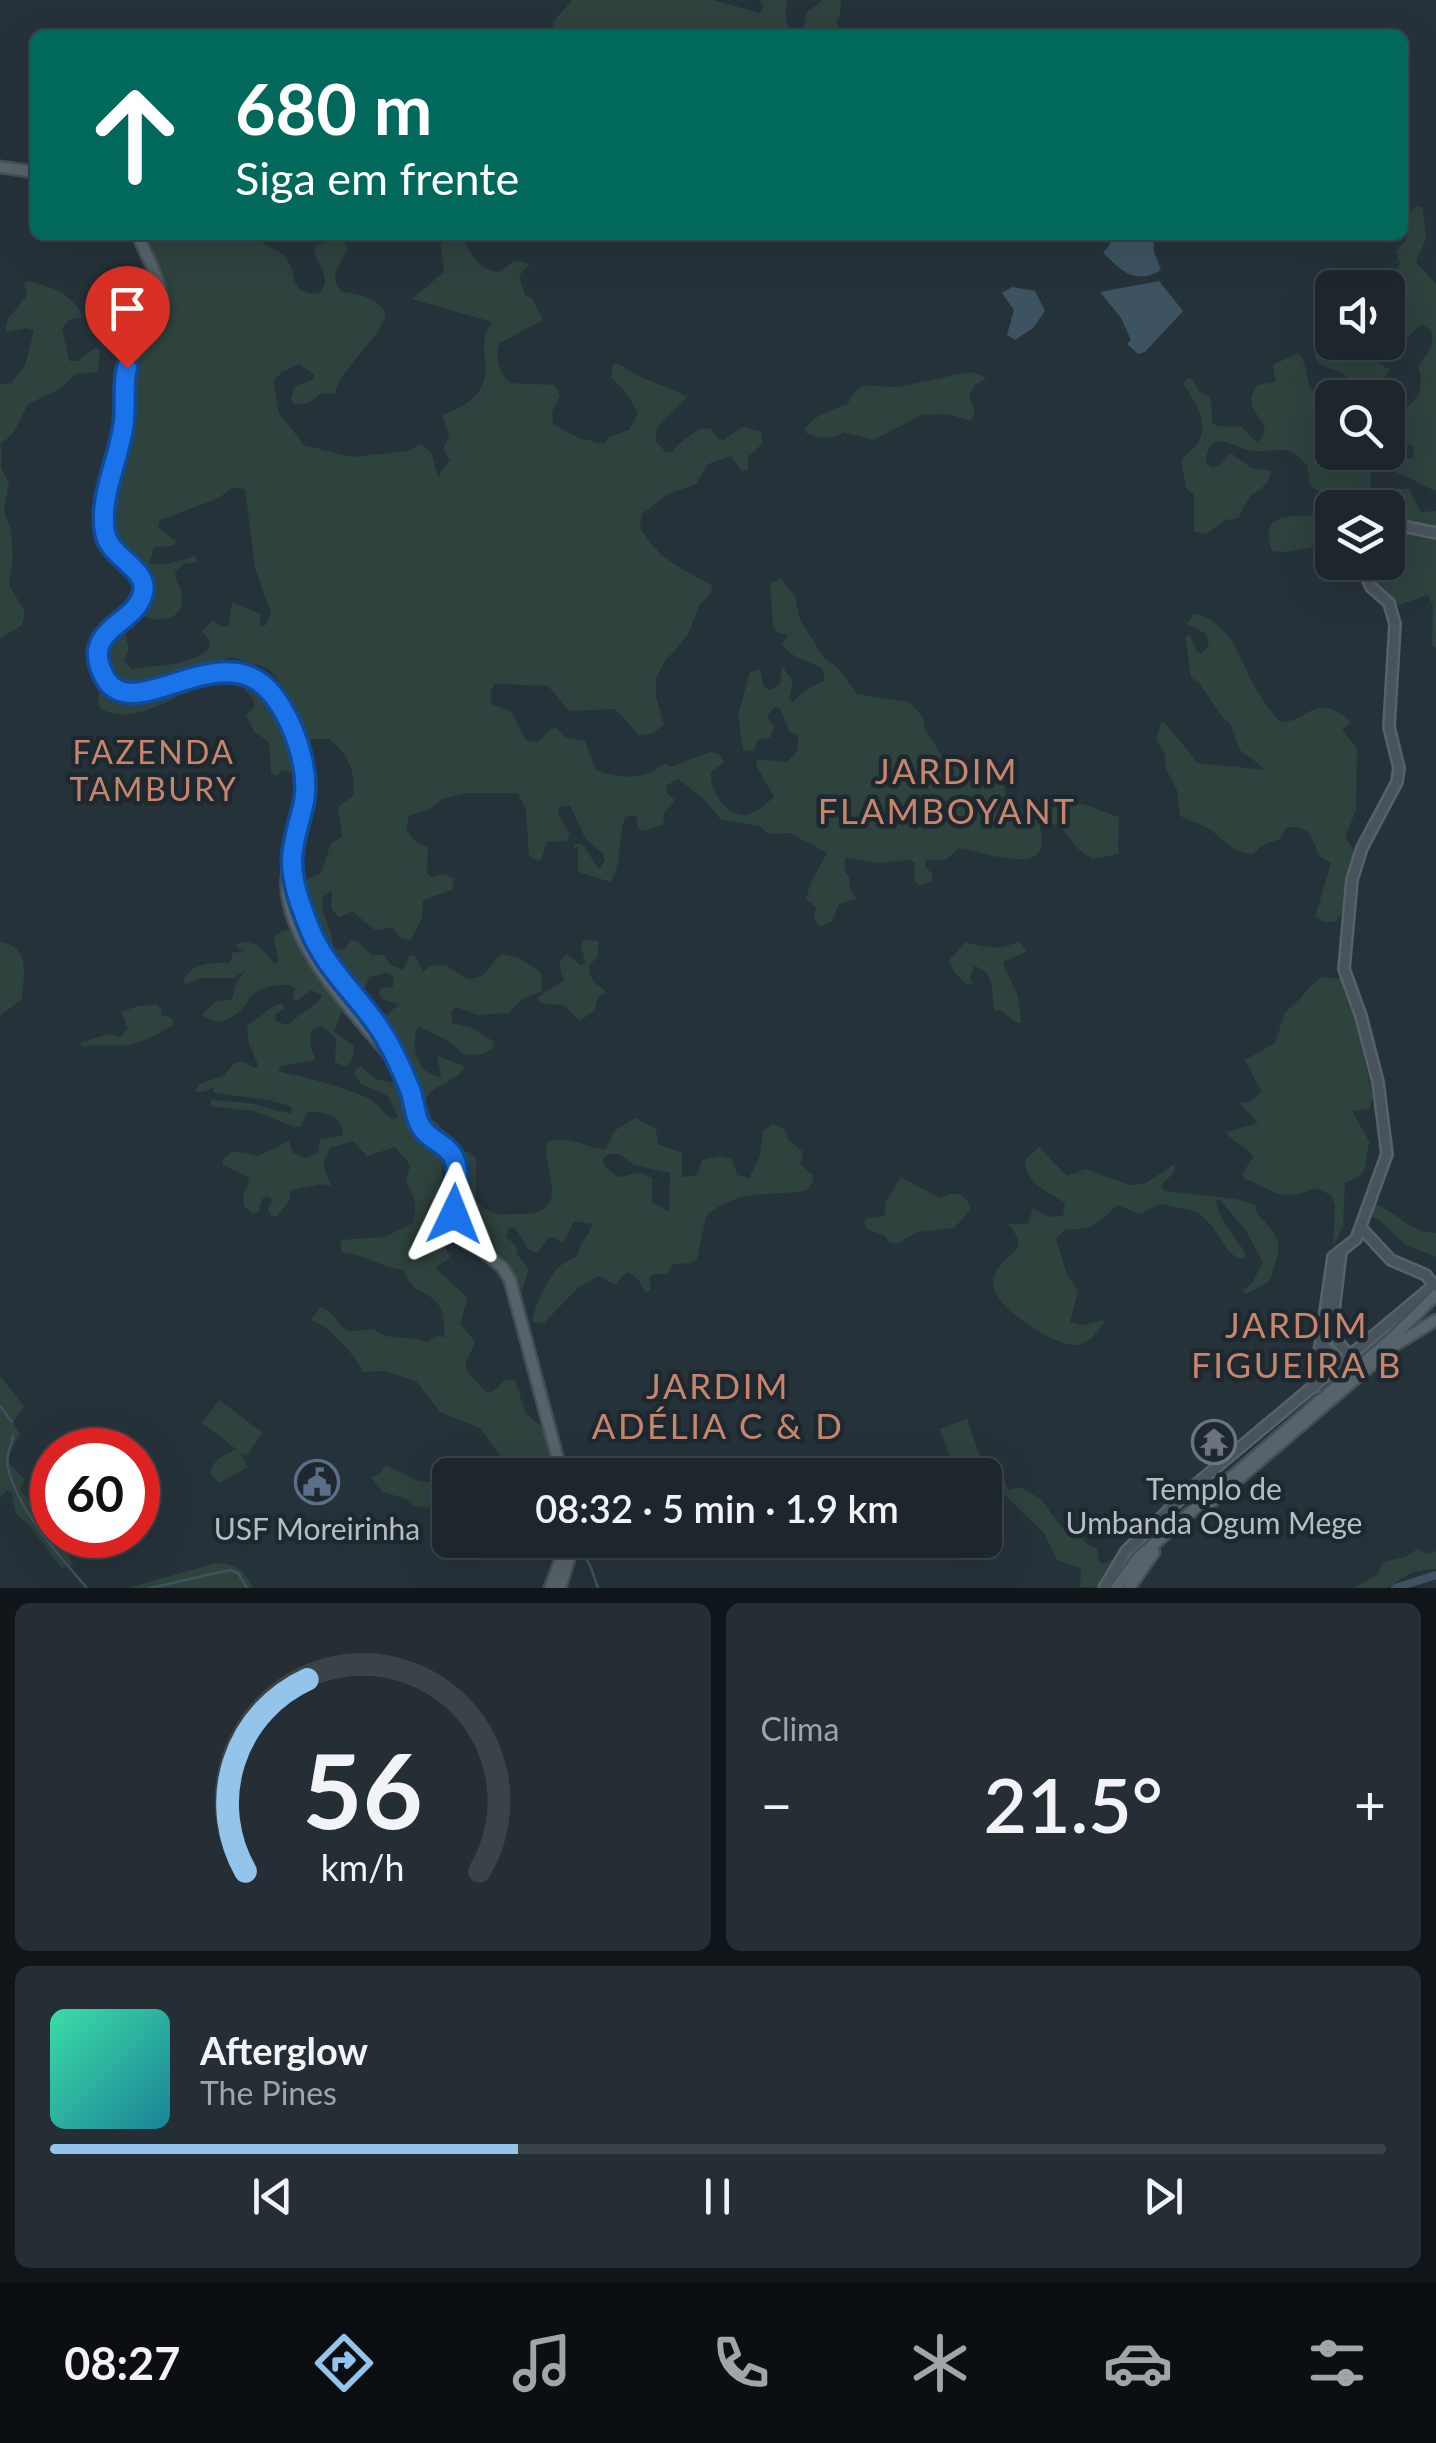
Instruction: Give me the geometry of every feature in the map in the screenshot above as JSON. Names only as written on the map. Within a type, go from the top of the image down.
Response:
[{"type":"main road","points":[[0,166],[30,171]]},
{"type":"main road","points":[[140,240],[161,292],[162,310],[127,368],[124,425],[103,518],[105,538],[117,556],[141,578],[144,591],[138,604],[102,638],[99,663],[104,677],[124,693],[139,694],[229,670],[246,672],[276,699],[305,763],[304,798],[287,876],[290,915],[300,935],[396,1061],[410,1088],[419,1123],[456,1161],[454,1214],[460,1233],[502,1267],[514,1290],[557,1458]]},
{"type":"main road","points":[[291,859],[304,914],[316,942],[370,1025]]},
{"type":"main road","points":[[290,915],[304,914]]},
{"type":"main road","points":[[1120,1587],[1160,1547],[1396,1345],[1436,1317],[1430,1309],[1434,1293]]},
{"type":"main road","points":[[1120,1587],[1150,1547],[1390,1340],[1434,1293]]},
{"type":"main road","points":[[550,1588],[563,1558]]},
{"type":"main road","points":[[560,1588],[567,1558]]},
{"type":"street","points":[[1405,527],[1436,533]]},
{"type":"street","points":[[1314,1387],[1337,1255],[1356,1239],[1361,1228],[1384,1169],[1387,1140],[1362,1016],[1344,969],[1352,880],[1362,848],[1400,768],[1388,727],[1395,624],[1389,603],[1368,580]]},
{"type":"street","points":[[1104,1588],[1126,1551],[1194,1486],[1340,1364],[1434,1293],[1426,1275],[1396,1264],[1361,1228]]},
{"type":"street","points":[[1337,1255],[1332,1328],[1350,1356]]},
{"type":"street","points":[[1320,1342],[1340,1364]]},
{"type":"green space","points":[[572,0],[713,0],[759,13],[763,7],[759,0],[787,0],[786,21],[792,30],[553,30],[553,22]]},
{"type":"green space","points":[[823,0],[841,0],[836,21],[839,30],[803,30],[807,12]]},
{"type":"green space","points":[[1417,206],[1423,208],[1426,239],[1416,262],[1436,284],[1436,491],[1392,470],[1405,470],[1405,458],[1411,459],[1414,454],[1413,447],[1405,442],[1405,408],[1419,392],[1418,367],[1432,342],[1431,330],[1422,324],[1405,340],[1405,270],[1396,270],[1400,263],[1396,252],[1408,240],[1408,214]]},
{"type":"green space","points":[[144,240],[260,240],[288,260],[301,289],[318,294],[325,282],[315,246],[344,240],[347,250],[335,281],[343,292],[373,301],[386,314],[334,394],[322,393],[307,404],[294,404],[291,399],[295,386],[315,375],[299,364],[282,372],[273,381],[279,413],[304,445],[352,457],[408,451],[421,444],[431,452],[438,477],[450,460],[443,450],[449,434],[442,416],[469,402],[480,389],[485,370],[484,342],[492,322],[412,299],[444,272],[441,245],[445,240],[464,240],[473,257],[487,269],[500,272],[514,260],[530,264],[519,276],[525,296],[532,298],[543,320],[500,343],[497,359],[510,383],[555,385],[560,396],[552,412],[553,424],[579,438],[604,444],[608,437],[629,430],[638,413],[625,391],[611,378],[613,364],[620,364],[687,397],[657,427],[656,441],[665,452],[671,453],[688,436],[710,428],[718,439],[724,440],[742,427],[761,431],[763,443],[748,457],[748,469],[742,472],[731,456],[708,464],[696,484],[669,494],[642,514],[640,528],[656,549],[711,585],[712,591],[699,606],[688,635],[656,678],[656,697],[664,725],[651,734],[639,735],[615,709],[569,711],[548,686],[495,684],[491,704],[511,711],[526,740],[538,742],[557,728],[566,738],[585,741],[596,770],[623,776],[649,773],[665,763],[671,767],[710,752],[719,754],[724,762],[711,772],[711,779],[720,800],[738,814],[757,810],[774,797],[756,765],[757,759],[787,762],[798,750],[798,736],[789,731],[780,708],[774,707],[767,717],[774,727],[770,738],[758,740],[754,751],[743,750],[738,715],[750,672],[760,669],[764,687],[770,690],[780,684],[782,666],[793,681],[789,698],[792,703],[825,680],[822,668],[790,653],[782,644],[788,635],[773,627],[770,584],[781,578],[795,596],[800,620],[825,659],[837,667],[857,694],[909,702],[923,717],[925,729],[943,758],[992,772],[1002,781],[1009,806],[1040,813],[1058,806],[1083,804],[1119,817],[1118,854],[1092,859],[1078,849],[1058,824],[1040,827],[1042,844],[1037,854],[1028,858],[1000,857],[959,848],[945,860],[926,860],[925,866],[933,875],[931,882],[919,885],[914,881],[915,863],[910,860],[878,863],[845,857],[845,872],[856,899],[839,904],[832,921],[821,927],[814,920],[816,907],[806,899],[827,853],[790,833],[768,834],[759,826],[721,820],[706,801],[678,779],[667,785],[666,792],[675,800],[663,814],[664,824],[643,831],[638,828],[636,815],[625,817],[611,882],[578,872],[575,844],[582,844],[599,869],[605,860],[585,838],[570,805],[559,807],[558,813],[570,835],[566,841],[547,842],[541,860],[537,861],[529,855],[526,810],[518,793],[467,793],[442,799],[428,810],[409,816],[406,828],[413,839],[428,848],[427,873],[431,877],[443,874],[454,878],[452,890],[423,900],[422,918],[411,940],[399,937],[393,927],[375,930],[352,911],[340,917],[332,909],[332,891],[323,897],[322,904],[337,950],[344,949],[351,940],[372,955],[384,955],[391,965],[403,970],[410,955],[416,957],[423,972],[430,966],[446,966],[473,979],[485,973],[502,954],[520,958],[541,973],[542,991],[521,1000],[509,1013],[478,1015],[456,1007],[451,1011],[452,1023],[470,1027],[493,1041],[494,1047],[483,1054],[464,1055],[450,1042],[418,1026],[415,1051],[426,1071],[441,1077],[437,1056],[465,1066],[426,1099],[431,1117],[449,1135],[448,1141],[442,1142],[424,1124],[416,1088],[404,1074],[382,1028],[386,1016],[399,1004],[382,999],[379,994],[381,988],[393,987],[393,976],[387,973],[369,977],[365,988],[357,993],[324,950],[299,890],[305,880],[321,873],[331,843],[342,837],[338,807],[353,796],[354,787],[341,750],[329,739],[310,739],[314,772],[307,778],[303,737],[275,675],[265,667],[230,657],[208,668],[173,677],[142,683],[123,681],[118,685],[126,693],[226,675],[255,681],[280,713],[292,737],[295,749],[290,775],[287,770],[277,776],[271,773],[269,743],[254,731],[246,716],[254,701],[239,682],[207,684],[154,708],[126,715],[100,708],[98,696],[108,681],[110,663],[101,651],[118,625],[123,627],[129,649],[124,660],[131,669],[172,664],[201,655],[209,649],[209,640],[202,631],[213,620],[223,627],[229,625],[232,602],[260,614],[260,626],[266,625],[271,614],[255,568],[245,489],[232,488],[217,499],[160,520],[158,527],[177,542],[154,547],[149,564],[167,564],[196,556],[196,562],[184,564],[175,572],[182,604],[168,618],[141,615],[151,579],[142,563],[109,532],[108,499],[133,411],[128,388],[130,362],[168,300],[167,287]]},
{"type":"green space","points":[[27,281],[61,293],[79,310],[82,318],[69,320],[62,328],[69,361],[78,361],[96,347],[100,351],[98,372],[75,374],[60,389],[28,404],[14,432],[1,444],[1,468],[9,483],[4,510],[13,557],[9,585],[24,617],[22,625],[0,639],[0,384],[11,383],[25,365],[34,331],[5,329],[28,294],[24,284]]},
{"type":"green space","points":[[1298,353],[1314,393],[1315,470],[1371,470],[1372,490],[1317,490],[1310,485],[1307,465],[1293,453],[1247,450],[1217,441],[1208,451],[1206,463],[1218,466],[1231,453],[1251,468],[1271,471],[1270,477],[1238,518],[1226,520],[1206,534],[1194,532],[1194,495],[1186,488],[1181,461],[1198,443],[1202,427],[1199,412],[1183,383],[1188,378],[1193,380],[1199,391],[1211,398],[1212,423],[1242,427],[1256,442],[1265,428],[1252,399],[1257,385],[1275,382],[1273,365]]},
{"type":"green space","points":[[1317,360],[1375,360],[1390,370],[1383,380],[1345,380],[1346,376],[1338,371]]},
{"type":"green space","points":[[972,372],[987,378],[975,385],[969,396],[975,413],[971,421],[947,414],[922,415],[873,440],[844,432],[825,438],[806,433],[805,428],[814,419],[847,405],[862,387],[894,387]]},
{"type":"green space","points":[[1409,489],[1421,512],[1436,511],[1436,649],[1432,645],[1433,606],[1428,595],[1395,606],[1385,592],[1367,580],[1405,580],[1405,490],[1396,490]]},
{"type":"green space","points":[[1315,516],[1315,546],[1272,551],[1268,535],[1271,525],[1289,517]]},
{"type":"green space","points":[[1194,614],[1222,629],[1254,686],[1280,722],[1329,708],[1351,722],[1342,730],[1357,748],[1356,810],[1345,838],[1355,851],[1343,913],[1335,922],[1315,917],[1331,863],[1318,855],[1305,830],[1286,828],[1280,839],[1263,845],[1253,854],[1234,849],[1211,830],[1180,816],[1177,790],[1156,739],[1162,720],[1198,763],[1266,770],[1240,750],[1230,723],[1191,677],[1185,637],[1190,634],[1201,654],[1209,646],[1206,634],[1187,624]]},
{"type":"green space","points":[[289,930],[347,997],[334,1031],[354,1046],[353,1058],[346,1067],[335,1062],[336,1038],[321,1026],[311,1031],[311,1049],[316,1060],[281,1066],[278,1071],[359,1094],[393,1119],[398,1117],[388,1096],[361,1084],[354,1074],[356,1068],[361,1066],[375,1079],[393,1083],[403,1091],[412,1128],[443,1158],[442,1188],[447,1212],[441,1242],[451,1257],[435,1268],[467,1300],[460,1324],[475,1342],[465,1365],[487,1393],[505,1380],[515,1380],[526,1414],[551,1434],[555,1458],[503,1458],[480,1428],[440,1412],[416,1381],[385,1371],[363,1372],[340,1341],[310,1320],[321,1307],[350,1331],[374,1329],[387,1336],[427,1342],[437,1336],[445,1337],[440,1308],[434,1299],[411,1284],[404,1270],[341,1252],[341,1240],[384,1237],[412,1224],[415,1203],[406,1183],[410,1165],[395,1147],[367,1156],[353,1141],[330,1148],[323,1164],[331,1186],[320,1184],[291,1190],[289,1202],[277,1216],[271,1216],[268,1210],[272,1199],[267,1196],[253,1214],[244,1206],[248,1177],[222,1165],[233,1151],[258,1156],[289,1141],[293,1153],[304,1158],[318,1153],[320,1139],[341,1136],[343,1130],[338,1120],[325,1113],[309,1111],[300,1127],[294,1127],[254,1111],[209,1106],[212,1100],[249,1103],[291,1114],[292,1108],[287,1105],[213,1092],[214,1087],[194,1091],[200,1084],[224,1075],[235,1063],[244,1062],[255,1068],[258,1065],[249,1044],[247,1025],[281,1003],[285,1008],[275,1015],[276,1021],[287,1025],[320,1000],[322,995],[311,990],[297,1001],[290,985],[270,987],[252,995],[244,1007],[223,1021],[212,1021],[202,1014],[215,1002],[232,999],[245,970],[234,978],[201,978],[185,985],[184,979],[193,969],[228,963],[232,953],[244,951],[235,945],[246,942],[258,945],[274,963],[279,961],[273,938]]},
{"type":"green space","points":[[583,941],[598,941],[598,957],[589,965],[590,974],[606,992],[598,997],[595,1010],[580,1021],[565,1006],[541,1003],[537,998],[563,981],[559,963],[566,954],[580,965],[586,963],[581,947]]},
{"type":"green space","points":[[1018,941],[1027,951],[1004,962],[1018,996],[1021,1022],[1017,1023],[1000,1010],[995,1012],[986,973],[974,966],[970,977],[973,983],[967,985],[949,960],[966,942],[993,947]]},
{"type":"green space","points":[[0,942],[17,950],[24,971],[22,999],[0,1016]]},
{"type":"green space","points":[[1323,977],[1341,979],[1350,997],[1373,1098],[1369,1109],[1352,1111],[1370,1143],[1364,1170],[1345,1183],[1343,1227],[1333,1246],[1335,1205],[1331,1195],[1315,1188],[1286,1195],[1245,1179],[1242,1174],[1253,1157],[1226,1132],[1258,1123],[1239,1103],[1251,1102],[1261,1091],[1245,1060],[1275,1043],[1285,1012]]},
{"type":"green space","points":[[157,1005],[161,1015],[172,1018],[173,1024],[157,1034],[126,1045],[83,1047],[79,1043],[108,1034],[120,1037],[128,1028],[121,1012]]},
{"type":"green space","points":[[635,1118],[656,1129],[658,1144],[682,1153],[682,1177],[695,1176],[702,1160],[720,1156],[732,1159],[737,1175],[749,1178],[760,1156],[763,1131],[773,1124],[784,1129],[789,1140],[803,1152],[800,1164],[813,1176],[813,1182],[806,1191],[753,1195],[717,1208],[706,1217],[697,1259],[674,1264],[667,1274],[649,1277],[651,1289],[646,1293],[637,1278],[627,1272],[615,1285],[599,1276],[578,1288],[544,1323],[533,1322],[549,1280],[558,1268],[577,1256],[592,1224],[574,1221],[563,1243],[548,1238],[537,1253],[529,1250],[516,1229],[510,1227],[505,1237],[515,1244],[518,1256],[529,1269],[522,1291],[472,1237],[482,1231],[483,1225],[471,1221],[469,1214],[464,1215],[466,1227],[460,1223],[456,1151],[469,1152],[476,1159],[476,1201],[483,1207],[496,1214],[536,1212],[546,1207],[551,1198],[547,1142],[563,1139],[606,1149],[614,1131]],"holes":[[[608,1154],[620,1154],[634,1165],[670,1173],[669,1212],[652,1202],[652,1178],[641,1173],[619,1177],[604,1165]]]},
{"type":"green space","points":[[1039,1147],[1067,1176],[1086,1169],[1129,1185],[1144,1184],[1175,1164],[1174,1173],[1161,1185],[1164,1191],[1236,1199],[1257,1205],[1255,1211],[1278,1244],[1269,1282],[1246,1294],[1242,1291],[1252,1283],[1263,1262],[1246,1231],[1219,1199],[1216,1201],[1220,1215],[1245,1252],[1245,1258],[1229,1252],[1198,1212],[1161,1204],[1139,1214],[1117,1205],[1088,1228],[1064,1230],[1056,1239],[1067,1275],[1078,1291],[1070,1322],[1083,1325],[1105,1320],[1081,1344],[1067,1344],[1044,1334],[1001,1302],[993,1279],[1017,1248],[1015,1234],[1008,1224],[1028,1224],[1033,1208],[1050,1217],[1063,1216],[1065,1203],[1039,1186],[1026,1169],[1025,1160]]},
{"type":"green space","points":[[901,1177],[940,1198],[949,1194],[962,1196],[971,1209],[954,1228],[917,1232],[897,1244],[890,1243],[885,1236],[867,1229],[864,1222],[867,1218],[885,1216],[885,1203]]},
{"type":"green space","points":[[1373,1203],[1411,1226],[1436,1233],[1436,1257],[1406,1245],[1370,1216]]},
{"type":"green space","points":[[0,1376],[24,1406],[13,1423],[20,1434],[9,1463],[25,1480],[20,1489],[30,1503],[30,1527],[16,1514],[11,1492],[6,1491],[0,1498]]},
{"type":"green space","points":[[219,1400],[263,1433],[246,1456],[240,1453],[248,1467],[219,1483],[211,1474],[213,1465],[236,1449],[202,1423]]},
{"type":"green space","points":[[967,1419],[980,1458],[950,1458],[940,1429]]},
{"type":"green space","points":[[386,1465],[416,1480],[432,1483],[432,1508],[415,1507],[407,1499],[383,1492],[371,1477]]},
{"type":"green space","points":[[1002,1480],[1008,1490],[1020,1487],[1041,1499],[1062,1528],[1079,1534],[1097,1549],[1103,1564],[1113,1559],[1119,1561],[1103,1588],[1080,1587],[1081,1568],[1057,1560],[1044,1533],[1002,1493]]},
{"type":"green space","points":[[1417,1549],[1427,1554],[1436,1551],[1436,1569],[1413,1572],[1386,1588],[1353,1588],[1378,1574],[1383,1562],[1406,1557]]},
{"type":"green space","points":[[54,1558],[70,1558],[74,1564],[62,1568]]},
{"type":"green space","points":[[217,1563],[240,1570],[254,1588],[127,1588]]},
{"type":"water","points":[[1110,240],[1153,240],[1161,270],[1144,276],[1123,271],[1103,253]]},
{"type":"water","points":[[1159,281],[1183,311],[1145,352],[1138,354],[1127,344],[1131,340],[1121,318],[1100,292]]},
{"type":"water","points":[[1012,287],[1035,291],[1045,311],[1033,328],[1015,340],[1007,335],[1014,310],[1002,293]]},
{"type":"waterway","points":[[1327,1325],[1328,1343],[1341,1356]]},
{"type":"waterway","points":[[0,1406],[12,1422]]},
{"type":"waterway","points":[[13,1436],[7,1464],[13,1484],[41,1532],[87,1588]]},
{"type":"waterway","points":[[585,1558],[598,1588]]},
{"type":"waterway","points":[[150,1588],[230,1570],[238,1573],[247,1588]]},
{"type":"waterway","points":[[1395,1588],[1436,1575]]},
{"type":"place","name":"Templo de Umbanda Ogum Mege","points":[[1214,1442]]},
{"type":"place","name":"USF Moreirinha","points":[[317,1482]]},
{"type":"district","name":"FAZENDA TAMBURY","points":[[154,770]]},
{"type":"district","name":"JARDIM FLAMBOYANT","points":[[947,790]]},
{"type":"district","name":"JARDIM FIGUEIRA B","points":[[1297,1344]]},
{"type":"district","name":"JARDIM ADÉLIA C & D","points":[[718,1405]]},
{"type":"route","points":[[127,368],[124,425],[103,518],[105,538],[117,556],[141,578],[144,591],[138,604],[102,638],[99,663],[104,677],[124,693],[139,694],[214,672],[246,672],[276,699],[305,763],[304,798],[291,859],[310,930],[375,1021],[410,1088],[419,1123],[456,1161],[454,1214]]}]
